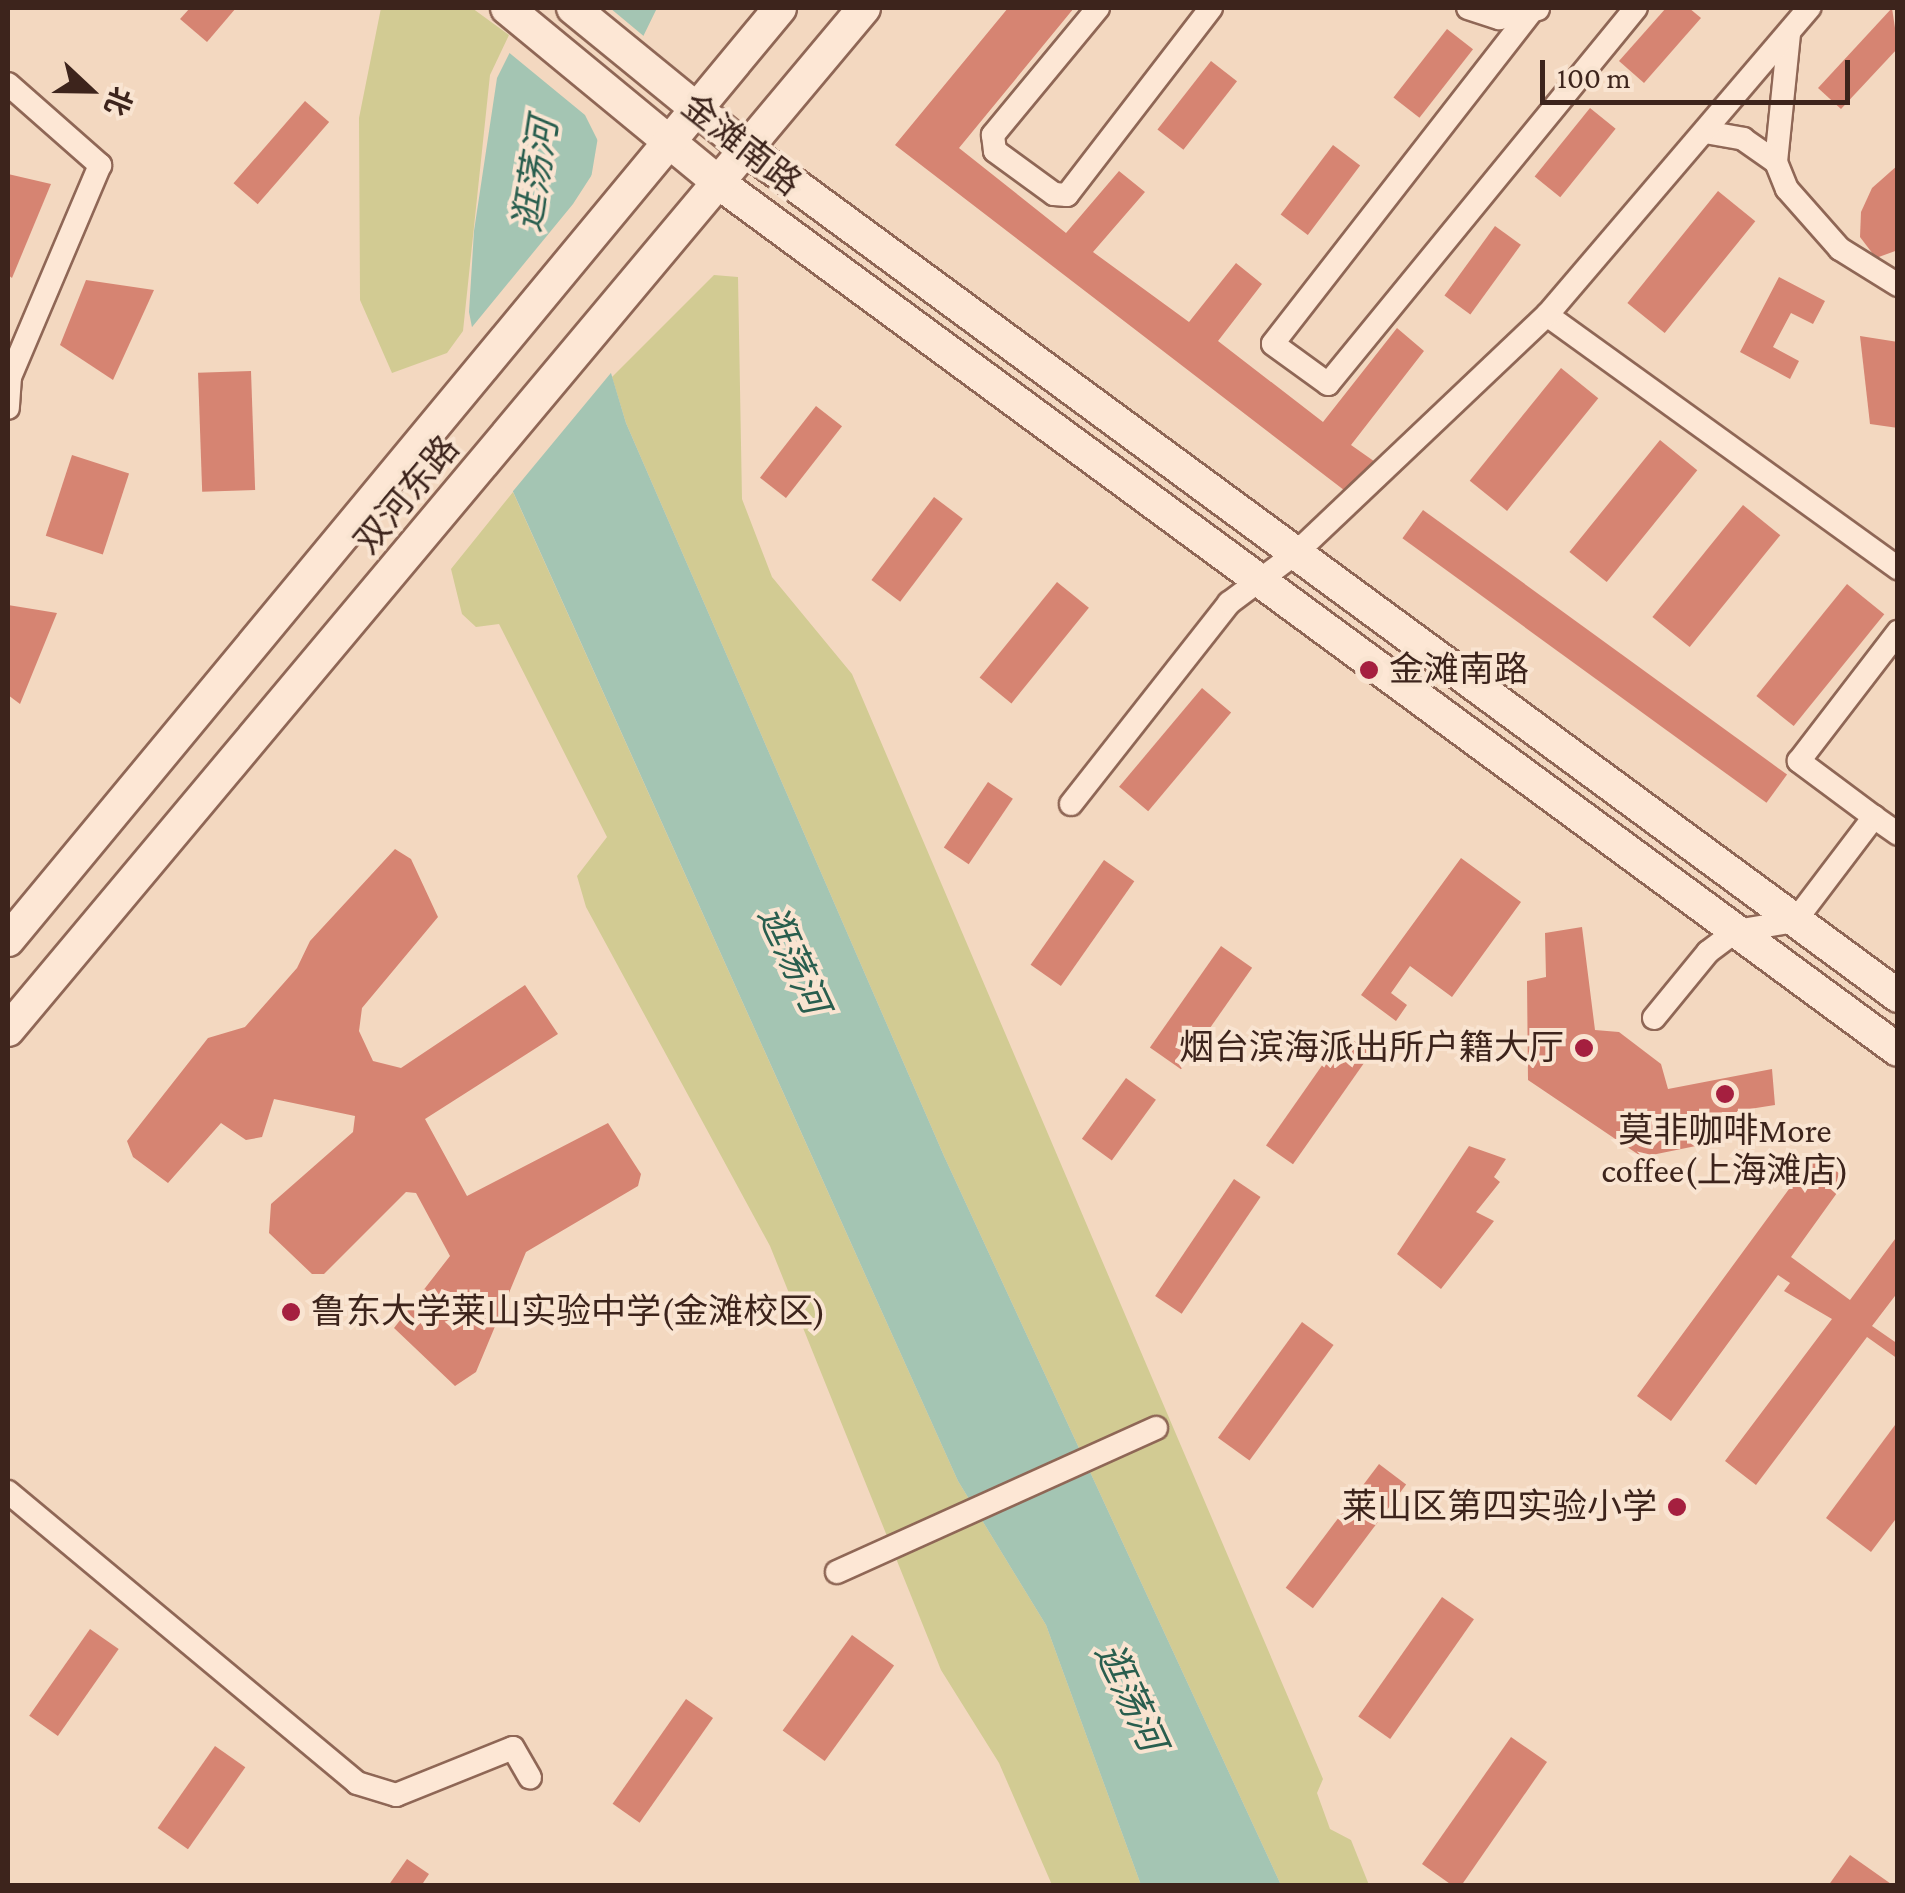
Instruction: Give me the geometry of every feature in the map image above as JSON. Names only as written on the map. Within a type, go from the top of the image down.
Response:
[{"type":"street","name":"金滩南路","points":[[573,8],[746,149],[1898,996]]},
{"type":"street","name":"双河东路","points":[[8,940],[460,400],[780,8]]},
{"type":"street","name":"双河东路","points":[[8,1030],[478,474],[864,8]]},
{"type":"street","points":[[1098,8],[992,135],[995,152],[1054,194],[1068,195],[1211,8]]},
{"type":"street","points":[[1468,8],[1499,18],[1536,10]]},
{"type":"street","points":[[1536,10],[1273,344],[1328,384],[1636,8]]},
{"type":"street","points":[[1071,804],[1228,603],[1296,553],[1547,315],[1808,8]]},
{"type":"street","name":"金滩南路","points":[[514,13],[719,183],[1898,1050]]},
{"type":"street","points":[[1776,162],[1789,33]]},
{"type":"street","points":[[8,84],[100,165],[10,377],[8,408]]},
{"type":"street","points":[[1706,132],[1743,140],[1776,162],[1811,222],[1898,285]]},
{"type":"street","points":[[1547,315],[1898,568]]},
{"type":"street","points":[[1898,632],[1799,762],[1898,834]]},
{"type":"street","points":[[1654,1018],[1708,952],[1736,931],[1795,921],[1874,817]]},
{"type":"street","points":[[837,1572],[1156,1428]]},
{"type":"street","points":[[8,1492],[357,1783],[396,1795],[513,1748],[530,1778]]},
{"type":"shaded area","points":[[381,8],[472,8],[509,35],[490,75],[463,331],[447,353],[392,373],[360,300],[359,118]]},
{"type":"shaded area","points":[[714,275],[738,277],[742,499],[772,577],[852,674],[1323,1779],[1317,1793],[1330,1829],[1351,1840],[1369,1885],[1281,1885],[944,1156],[626,423],[612,377]]},
{"type":"shaded area","points":[[513,492],[958,1481],[1046,1625],[1141,1885],[1052,1885],[999,1763],[941,1670],[770,1246],[586,907],[577,876],[607,837],[499,624],[476,627],[462,614],[451,569]]},
{"type":"water","name":"逛荡河","points":[[532,8],[657,8],[600,125],[581,238],[587,293],[626,423],[944,1156],[1281,1885],[1141,1885],[1046,1625],[958,1481],[497,456],[469,312],[474,231],[497,78]]},
{"type":"pier","points":[[529,8],[610,8],[646,38],[599,143],[585,115],[506,50]]},
{"type":"pier","points":[[599,143],[586,238],[592,292],[615,368],[509,496],[492,457],[468,332],[573,204],[595,170]]},
{"type":"building","points":[[190,8],[236,8],[207,42],[180,19]]},
{"type":"building","points":[[1008,8],[1074,8],[959,148],[1066,233],[1119,171],[1145,192],[1093,252],[1189,322],[1236,263],[1262,284],[1218,341],[1323,422],[1397,328],[1424,351],[1351,445],[1378,464],[1353,497],[895,145]]},
{"type":"building","points":[[1666,8],[1689,8],[1701,18],[1644,83],[1619,61]]},
{"type":"building","points":[[1892,8],[1898,48],[1841,109],[1818,88]]},
{"type":"building","points":[[1447,29],[1473,49],[1419,118],[1393,98]]},
{"type":"building","points":[[1211,61],[1237,81],[1183,150],[1157,130]]},
{"type":"building","points":[[305,101],[329,122],[258,204],[233,183]]},
{"type":"building","points":[[1590,108],[1616,129],[1560,197],[1535,176]]},
{"type":"building","points":[[1333,145],[1360,165],[1308,235],[1281,214]]},
{"type":"building","points":[[1898,165],[1898,250],[1876,258],[1860,237],[1861,212],[1872,188]]},
{"type":"building","points":[[8,174],[51,184],[12,278],[8,275]]},
{"type":"building","points":[[1718,191],[1755,221],[1665,333],[1627,303]]},
{"type":"building","points":[[1495,226],[1521,245],[1470,314],[1444,296]]},
{"type":"building","points":[[1779,277],[1825,301],[1813,324],[1791,313],[1773,347],[1799,361],[1790,379],[1740,352]]},
{"type":"building","points":[[86,280],[154,290],[113,380],[60,345]]},
{"type":"building","points":[[1860,336],[1898,342],[1898,428],[1870,424]]},
{"type":"building","points":[[1561,368],[1598,398],[1507,511],[1470,481]]},
{"type":"building","points":[[251,371],[255,490],[202,492],[198,373]]},
{"type":"building","points":[[816,406],[842,426],[786,498],[760,478]]},
{"type":"building","points":[[1660,440],[1697,470],[1607,582],[1569,552]]},
{"type":"building","points":[[72,455],[129,474],[103,554],[46,536]]},
{"type":"building","points":[[934,497],[963,519],[900,602],[871,580]]},
{"type":"building","points":[[1743,505],[1780,535],[1690,647],[1652,617]]},
{"type":"building","points":[[1423,510],[1787,775],[1766,803],[1402,538]]},
{"type":"building","points":[[1057,582],[1089,608],[1011,703],[980,678]]},
{"type":"building","points":[[1847,584],[1884,614],[1794,726],[1756,696]]},
{"type":"building","points":[[8,605],[57,613],[20,704],[8,695]]},
{"type":"building","points":[[1202,688],[1231,712],[1148,811],[1119,787]]},
{"type":"building","points":[[988,782],[1013,799],[969,864],[944,847]]},
{"type":"building","points":[[395,849],[411,859],[438,917],[362,1008],[359,1031],[373,1061],[401,1068],[525,985],[558,1034],[425,1119],[467,1196],[608,1123],[641,1174],[638,1186],[526,1252],[476,1372],[455,1386],[394,1328],[450,1256],[416,1193],[406,1192],[324,1274],[312,1274],[269,1233],[271,1204],[353,1132],[355,1116],[274,1099],[262,1137],[246,1140],[221,1123],[168,1183],[133,1157],[127,1141],[208,1038],[245,1027],[297,968],[310,941]]},
{"type":"building","points":[[1461,858],[1521,902],[1452,997],[1410,966],[1391,993],[1407,1005],[1396,1021],[1361,995]]},
{"type":"building","points":[[1104,860],[1134,881],[1061,986],[1031,965]]},
{"type":"building","name":"烟台滨海派出所户籍大厅","points":[[1582,927],[1595,1030],[1619,1032],[1661,1064],[1668,1089],[1772,1069],[1775,1105],[1737,1111],[1740,1137],[1642,1157],[1528,1080],[1527,981],[1546,977],[1545,933]]},
{"type":"building","points":[[1221,946],[1252,968],[1181,1069],[1150,1048]]},
{"type":"building","points":[[1344,1034],[1371,1053],[1293,1164],[1266,1145]]},
{"type":"building","points":[[1126,1078],[1156,1100],[1112,1160],[1082,1139]]},
{"type":"building","points":[[1469,1146],[1506,1159],[1494,1177],[1500,1182],[1476,1212],[1494,1221],[1441,1289],[1397,1254]]},
{"type":"building","points":[[1814,1155],[1847,1179],[1791,1257],[1850,1300],[1898,1235],[1898,1292],[1872,1326],[1898,1344],[1898,1359],[1867,1337],[1756,1485],[1725,1461],[1832,1319],[1784,1291],[1790,1283],[1778,1275],[1671,1421],[1637,1396]]},
{"type":"building","points":[[1234,1179],[1261,1197],[1182,1314],[1155,1296]]},
{"type":"building","points":[[1302,1322],[1334,1345],[1249,1461],[1218,1438]]},
{"type":"building","points":[[1898,1421],[1898,1516],[1871,1552],[1826,1518]]},
{"type":"building","points":[[1379,1464],[1406,1484],[1313,1608],[1286,1588]]},
{"type":"building","points":[[1442,1597],[1474,1619],[1390,1739],[1358,1717]]},
{"type":"building","points":[[90,1629],[119,1649],[58,1736],[29,1716]]},
{"type":"building","points":[[852,1635],[894,1666],[825,1761],[783,1730]]},
{"type":"building","points":[[686,1699],[713,1718],[640,1823],[613,1804]]},
{"type":"building","points":[[1511,1737],[1547,1762],[1461,1886],[1453,1886],[1422,1864]]},
{"type":"building","points":[[215,1746],[245,1767],[188,1849],[158,1828]]},
{"type":"building","points":[[1850,1855],[1894,1886],[1828,1886]]},
{"type":"building","points":[[407,1859],[429,1874],[421,1886],[388,1886]]},
{"type":"place","name":"金滩南路","points":[[1369,670]]},
{"type":"place","name":"烟台滨海派出所户籍大厅","points":[[1584,1048]]},
{"type":"place","name":"莫非咖啡More coffee(上海滩店)","points":[[1725,1094]]},
{"type":"place","name":"鲁东大学莱山实验中学(金滩校区)","points":[[291,1312]]},
{"type":"place","name":"莱山区第四实验小学","points":[[1677,1507]]}]
